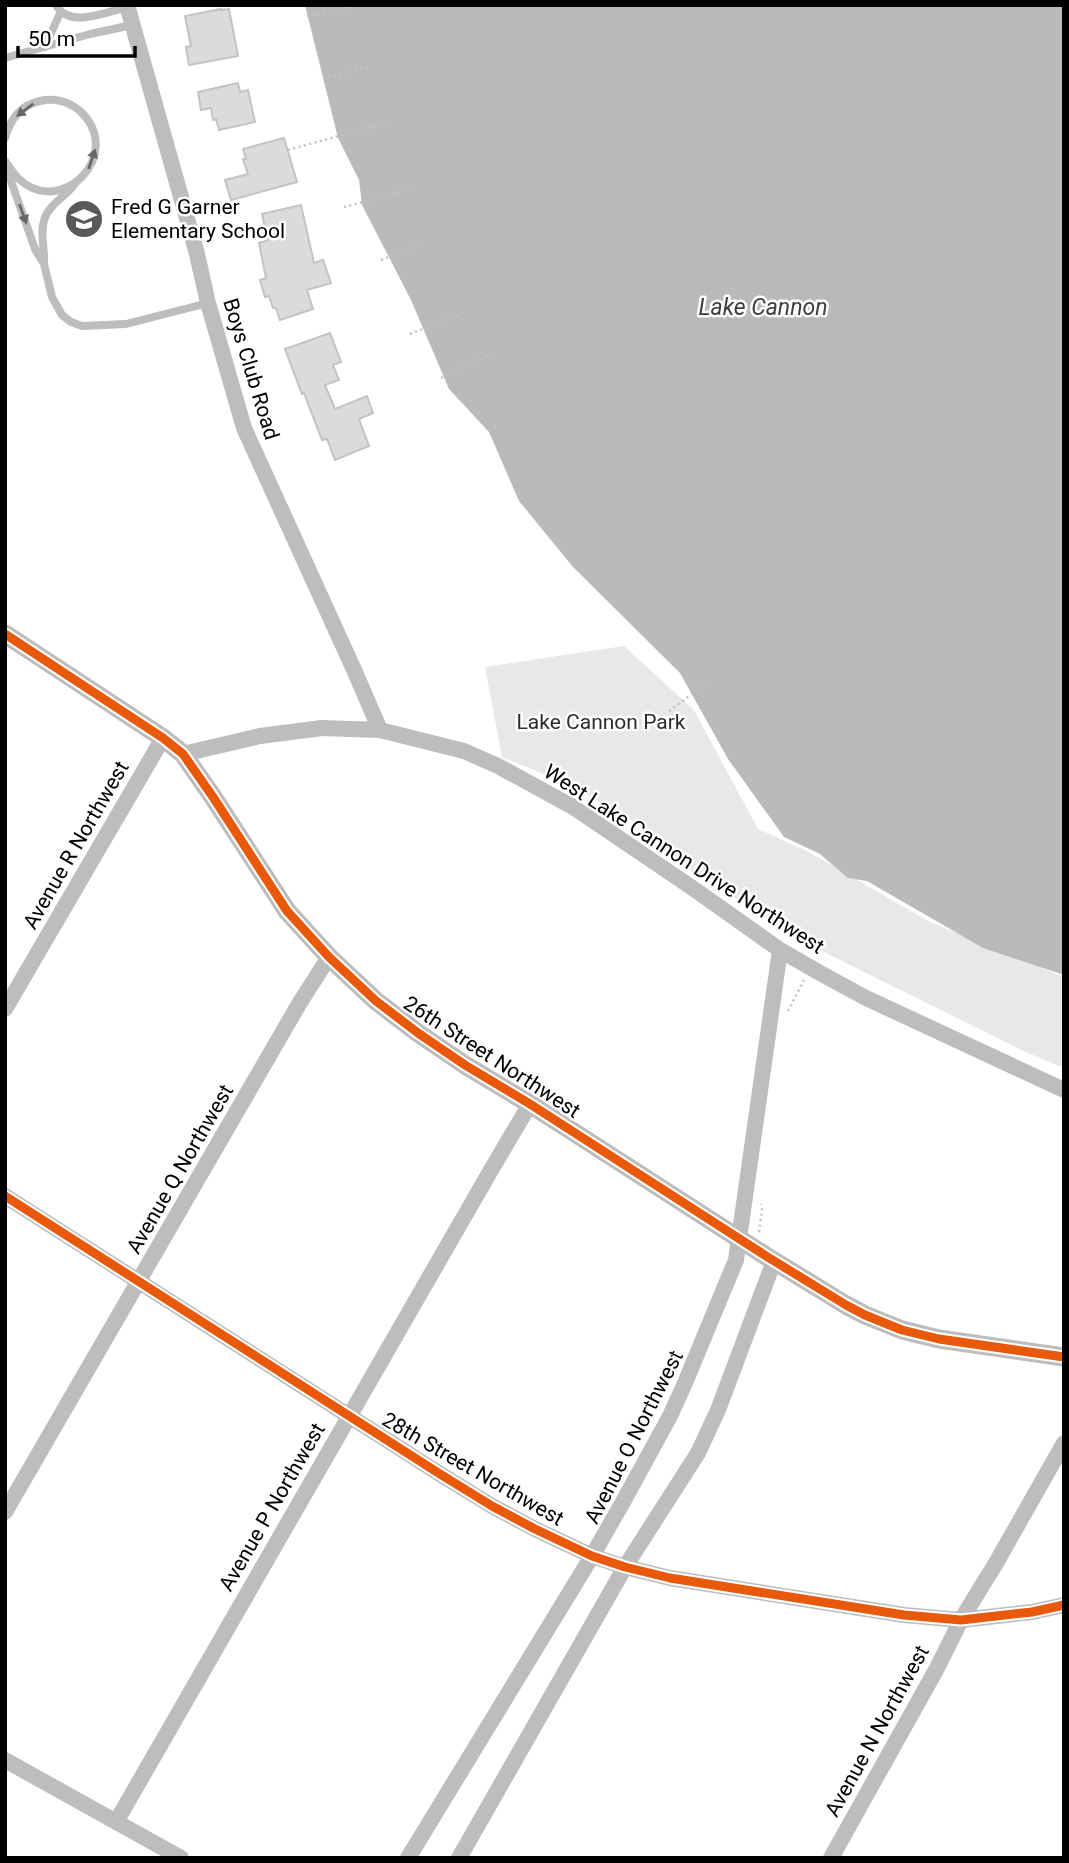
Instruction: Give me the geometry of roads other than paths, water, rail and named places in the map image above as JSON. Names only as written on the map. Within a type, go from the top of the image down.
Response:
[{"type":"street","name":"Boys Club Road","points":[[127,6],[244,428],[380,730]]},
{"type":"street","name":"26th Street Northwest","points":[[5,634],[183,754],[279,901],[329,957],[376,1001],[418,1033],[774,1261],[865,1315],[902,1330],[963,1343],[1064,1357]]},
{"type":"street","name":"West Lake Cannon Drive Northwest","points":[[183,754],[260,736],[322,728],[380,730],[464,751],[531,782],[612,832],[780,950],[866,998],[1064,1090]]},
{"type":"street","name":"Avenue R Northwest","points":[[5,1009],[163,738]]},
{"type":"street","name":"Avenue O Northwest","points":[[408,1858],[592,1556],[670,1416],[736,1260],[780,950]]},
{"type":"street","name":"Avenue Q Northwest","points":[[5,1512],[299,1004],[329,957]]},
{"type":"street","name":"Avenue P Northwest","points":[[116,1822],[530,1104]]},
{"type":"street","name":"28th Street Northwest","points":[[5,1196],[492,1506],[592,1556],[625,1567],[711,1586],[904,1615],[961,1620],[1032,1612],[1064,1605]]},
{"type":"street","points":[[459,1858],[625,1567],[698,1453],[718,1410],[774,1261]]},
{"type":"street","name":"Avenue N Northwest","points":[[831,1858],[961,1620],[1064,1443]]},
{"type":"street","points":[[5,1760],[181,1858]]},
{"type":"lane","points":[[45,47],[58,9],[70,17],[87,17],[127,6]]},
{"type":"lane","points":[[5,58],[132,25]]},
{"type":"lane","points":[[5,138],[11,122],[21,110],[48,99],[63,101],[77,108],[94,131],[96,146],[93,161],[86,174],[48,211],[43,221],[44,264],[52,297],[62,315],[82,326],[126,324],[208,303]]},
{"type":"lane","points":[[6,160],[35,249],[44,264]]},
{"type":"lane","points":[[6,160],[19,178],[31,187],[46,191],[61,190],[75,184]]},
{"type":"water","name":"Lake Cannon","points":[[305,5],[1064,5],[1064,975],[983,948],[867,881],[848,878],[820,854],[784,837],[728,759],[680,673],[573,567],[519,501],[489,432],[449,389],[411,300],[362,205],[359,180],[338,138]]},
{"type":"place","name":"Fred G Garner Elementary School","points":[[84,219]]},
{"type":"park label","name":"Lake Cannon Park","points":[[601,722]]}]
